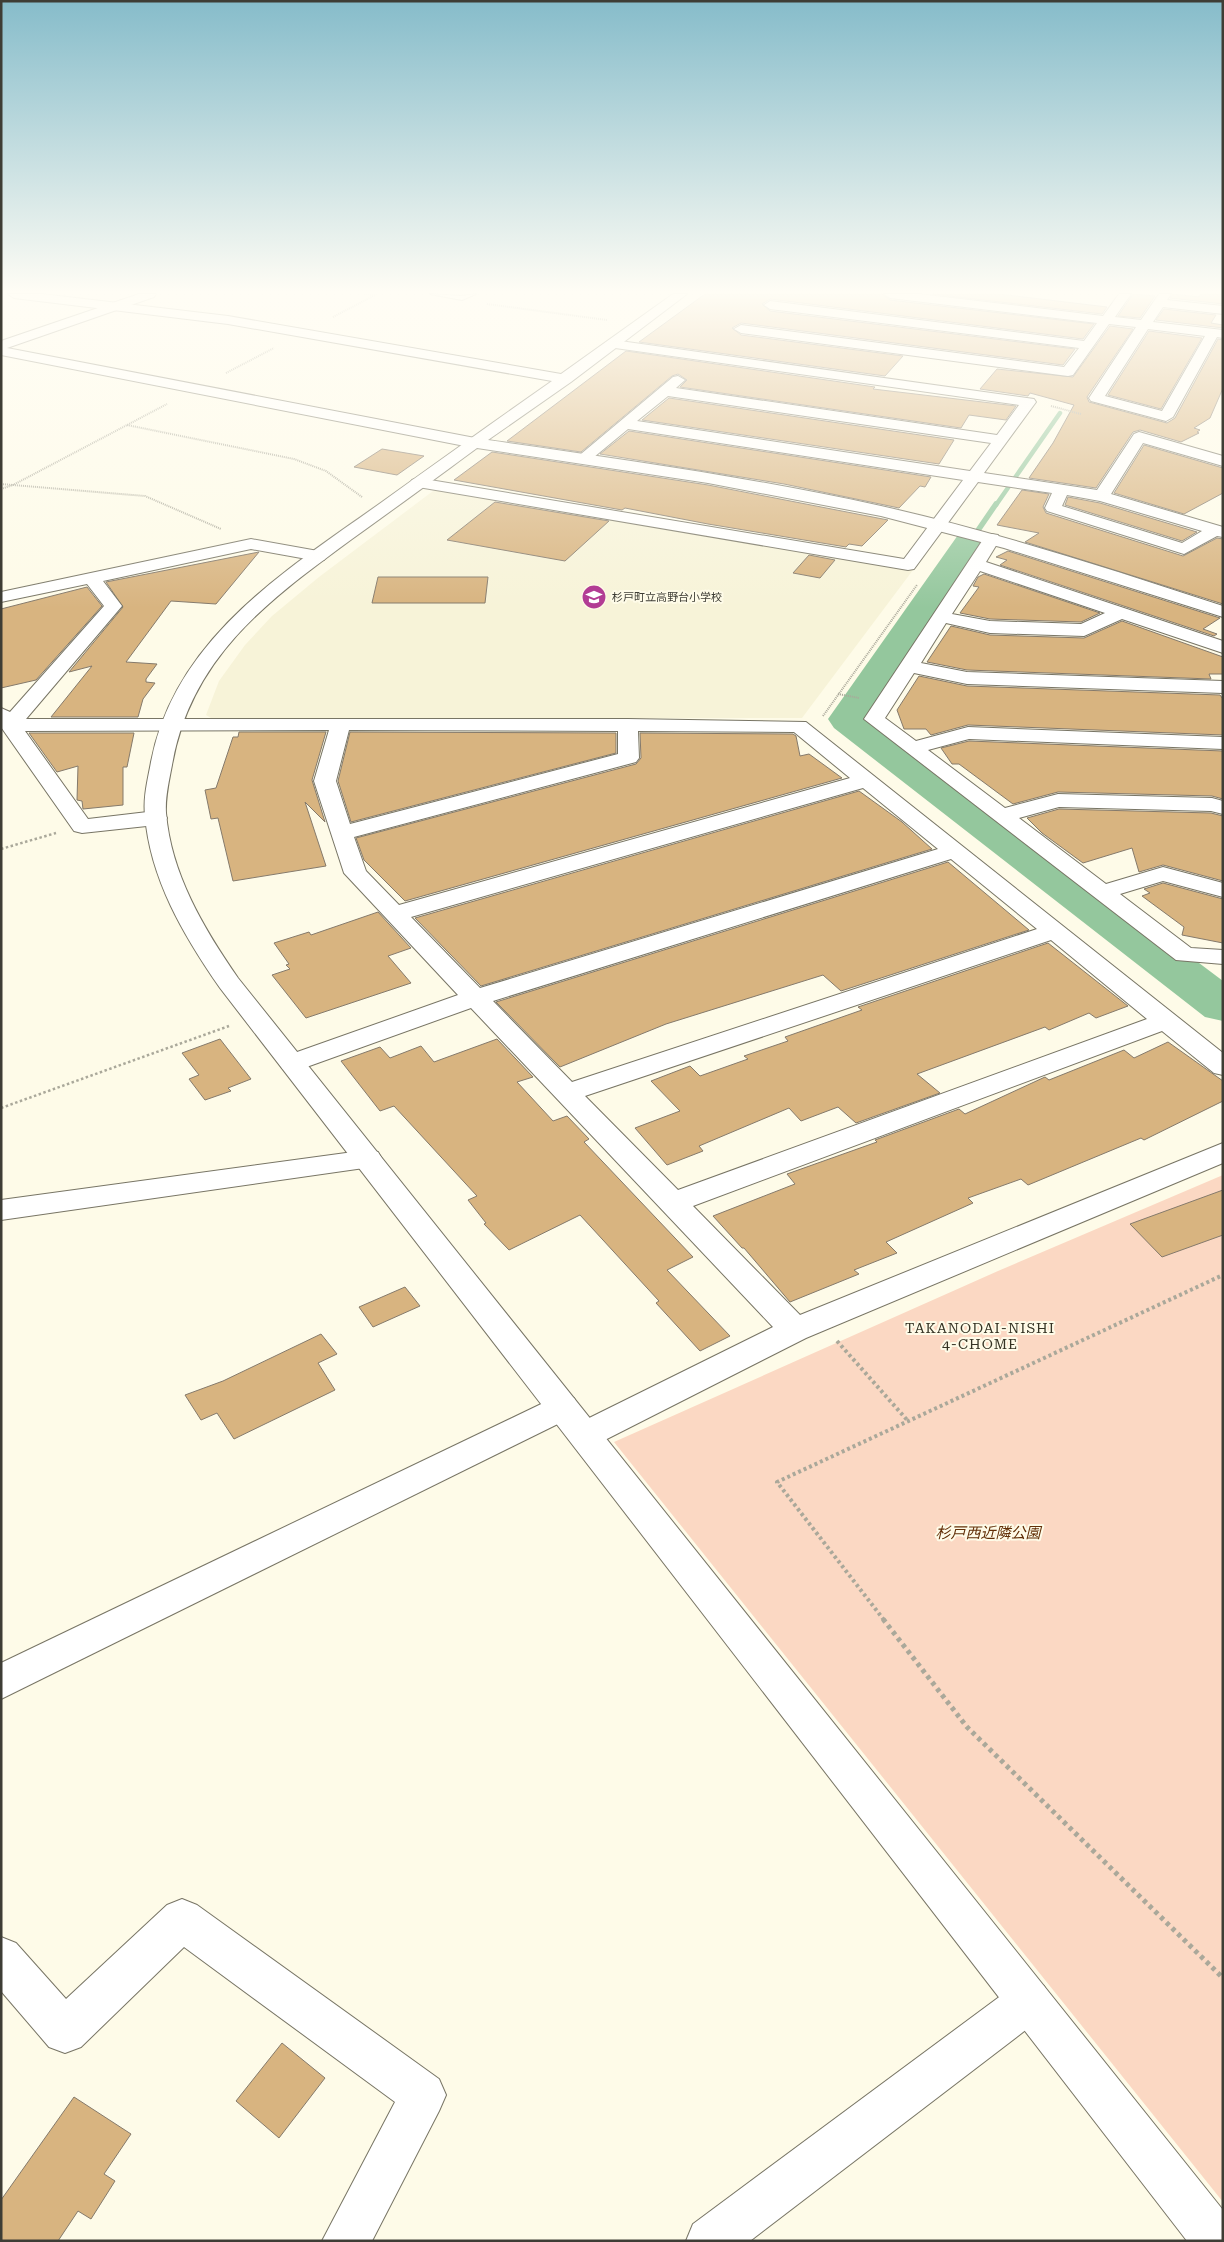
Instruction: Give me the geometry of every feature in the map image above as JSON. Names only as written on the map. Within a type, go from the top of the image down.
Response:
[{"type":"street","points":[[240,399],[475,443],[829,500],[992,539],[1223,612]]},
{"type":"street","points":[[538,399],[318,556],[251,607],[222,637],[200,665],[182,696],[170,724],[161,756],[156,818],[166,857],[198,937],[255,1016],[1217,2241]]},
{"type":"street","points":[[583,459],[656,399]]},
{"type":"street","points":[[717,399],[1000,440]]},
{"type":"street","points":[[418,483],[908,565],[1029,402],[1005,399]]},
{"type":"street","points":[[1098,399],[1166,417],[1178,399]]},
{"type":"street","points":[[626,424],[1102,496],[1219,531]]},
{"type":"street","points":[[1102,496],[1139,437],[1223,461]]},
{"type":"street","points":[[1060,490],[1052,508],[1184,549],[1219,531]]},
{"type":"street","points":[[992,539],[874,719],[1185,955],[1223,956]]},
{"type":"street","points":[[1,597],[252,544],[318,556]]},
{"type":"street","points":[[975,564],[1223,647]]},
{"type":"street","points":[[6,720],[113,606],[92,578]]},
{"type":"street","points":[[941,617],[990,627],[1084,630],[1120,613]]},
{"type":"street","points":[[909,666],[967,678],[1223,687]]},
{"type":"street","points":[[6,720],[170,724],[798,726],[1223,1067]]},
{"type":"street","points":[[6,720],[82,826],[156,818]]},
{"type":"street","points":[[341,724],[325,781],[355,873],[673,1203],[807,1325]]},
{"type":"street","points":[[342,833],[629,758],[628,725]]},
{"type":"street","points":[[913,748],[968,733],[1223,743]]},
{"type":"street","points":[[394,914],[866,780]]},
{"type":"street","points":[[1002,816],[1058,800],[1212,805],[1223,808]]},
{"type":"street","points":[[292,1063],[475,998],[955,851]]},
{"type":"street","points":[[1102,892],[1163,874],[1223,890]]},
{"type":"street","points":[[566,1093],[1054,931]]},
{"type":"street","points":[[673,1203],[1165,1020]]},
{"type":"street","points":[[585,1435],[807,1325],[1223,1152]]},
{"type":"street","points":[[1,1210],[368,1159]]},
{"type":"street","points":[[1,1682],[562,1407]]},
{"type":"street","points":[[1,1958],[65,2031],[182,1920],[423,2095],[346,2241]]},
{"type":"street","points":[[710,2241],[1029,2001]]},
{"type":"path","points":[[1,489],[13,485],[177,399]]},
{"type":"path","points":[[126,425],[294,459],[326,471],[364,498],[384,507]]},
{"type":"path","points":[[1,484],[145,496],[252,544]]},
{"type":"path","points":[[1,849],[82,826]]},
{"type":"path","points":[[1,1108],[255,1016]]},
{"type":"path","points":[[1223,1275],[777,1482],[966,1727],[1223,1978]]},
{"type":"path","points":[[807,1325],[908,1421]]},
{"type":"shaded area","name":"杉戸町立高野台小学校","points":[[442,490],[913,570],[802,718],[211,718],[206,715],[219,681],[245,645],[272,616],[319,577],[433,491]]},
{"type":"green space","name":"杉戸西近隣公園","points":[[1223,1175],[1223,2202],[614,1442],[998,1271]]},
{"type":"building","points":[[563,399],[645,399],[581,452],[507,441]]},
{"type":"building","points":[[668,399],[673,399],[954,440],[939,464],[642,420]]},
{"type":"building","points":[[760,399],[954,399],[1016,406],[1006,420],[969,415],[961,428]]},
{"type":"building","points":[[1051,399],[1088,399],[1089,402],[1167,423],[1175,418],[1186,399],[1218,399],[1210,418],[1194,428],[1200,430],[1197,432],[1199,433],[1181,442],[1140,430],[1133,432],[1096,488],[1029,478],[1053,443],[1074,405]]},
{"type":"building","points":[[1122,399],[1167,399],[1161,409]]},
{"type":"building","points":[[629,431],[931,477],[925,487],[920,486],[899,508],[784,484],[600,454]]},
{"type":"building","points":[[1144,445],[1223,468],[1223,493],[1184,514],[1114,493]]},
{"type":"building","points":[[382,449],[424,456],[397,475],[354,467]]},
{"type":"building","points":[[492,452],[708,485],[888,520],[862,546],[849,544],[846,547],[454,480]]},
{"type":"building","points":[[1022,490],[1049,494],[1043,507],[1046,513],[1183,556],[1217,538],[1223,539],[1223,604],[1025,542],[1039,533],[997,525]]},
{"type":"building","points":[[1068,497],[1100,503],[1197,532],[1182,541],[1065,505]]},
{"type":"building","points":[[495,502],[609,521],[565,561],[447,540]]},
{"type":"building","points":[[1008,551],[1220,618],[1203,629],[1217,634],[1214,636],[1000,565],[1007,560],[996,557]]},
{"type":"building","points":[[259,552],[216,604],[171,601],[126,662],[157,664],[146,679],[146,682],[155,683],[143,699],[138,717],[51,717],[92,666],[69,672],[123,607],[106,582]]},
{"type":"building","points":[[809,555],[835,560],[820,578],[793,573]]},
{"type":"building","points":[[984,574],[1100,613],[1081,622],[990,619],[960,613],[979,587],[973,586],[978,577]]},
{"type":"building","points":[[378,577],[488,577],[485,603],[372,603]]},
{"type":"building","points":[[87,587],[102,606],[36,680],[1,688],[1,609]]},
{"type":"building","points":[[1122,621],[1223,657],[1223,674],[1209,674],[1211,679],[967,670],[927,662],[951,626],[990,635],[1084,638]]},
{"type":"building","points":[[919,676],[967,686],[1220,695],[1223,699],[1223,735],[968,725],[931,735],[926,729],[904,729],[897,710]]},
{"type":"building","points":[[239,732],[326,732],[312,780],[325,822],[305,802],[326,866],[233,881],[218,818],[211,819],[205,790],[216,788],[233,737],[238,737]]},
{"type":"building","points":[[350,732],[616,733],[616,753],[351,822],[338,781]]},
{"type":"building","points":[[29,733],[134,733],[127,767],[123,767],[123,805],[83,809],[82,801],[77,800],[78,766],[57,772]]},
{"type":"building","points":[[640,733],[793,734],[796,736],[800,756],[809,754],[842,778],[405,901],[364,860],[356,838],[636,764],[641,758]]},
{"type":"building","points":[[969,741],[1223,751],[1223,799],[1212,796],[1058,792],[1013,804],[959,764],[952,764],[941,748]]},
{"type":"building","points":[[859,791],[902,822],[932,849],[481,986],[415,918]]},
{"type":"building","points":[[1059,809],[1211,813],[1223,816],[1223,881],[1163,865],[1139,872],[1132,848],[1083,863],[1042,833],[1027,818]]},
{"type":"building","points":[[948,862],[1029,930],[841,991],[823,975],[666,1024],[560,1067],[496,1002]]},
{"type":"building","points":[[1163,883],[1223,899],[1223,943],[1182,935],[1184,927],[1142,896],[1150,893],[1144,889]]},
{"type":"building","points":[[378,912],[411,948],[388,956],[411,983],[306,1018],[272,975],[290,969],[286,965],[289,964],[274,943],[309,932],[311,935]]},
{"type":"building","points":[[1048,943],[1128,1006],[1096,1018],[1089,1013],[1049,1030],[1045,1027],[917,1074],[940,1093],[856,1123],[838,1107],[801,1121],[789,1108],[699,1146],[703,1151],[667,1165],[635,1128],[680,1111],[651,1081],[690,1066],[700,1076],[748,1059],[744,1056],[788,1041],[785,1037],[862,1010],[858,1007]]},
{"type":"building","points":[[220,1039],[251,1079],[228,1088],[231,1091],[205,1100],[189,1079],[199,1075],[182,1053]]},
{"type":"building","points":[[497,1039],[533,1077],[517,1082],[553,1121],[567,1116],[589,1139],[584,1142],[693,1257],[667,1270],[730,1336],[700,1351],[656,1303],[659,1301],[580,1215],[509,1250],[484,1224],[486,1223],[468,1200],[477,1196],[394,1106],[380,1111],[341,1061],[380,1047],[390,1058],[421,1046],[434,1062]]},
{"type":"building","points":[[1168,1042],[1223,1081],[1223,1101],[1144,1140],[1141,1138],[1028,1185],[1021,1179],[968,1198],[973,1203],[886,1242],[897,1253],[854,1270],[859,1274],[790,1302],[744,1248],[713,1216],[795,1184],[787,1174],[877,1142],[875,1140],[959,1109],[965,1114],[1045,1077],[1049,1080],[1124,1050],[1134,1058]]},
{"type":"building","points":[[1223,1190],[1223,1235],[1162,1257],[1130,1224]]},
{"type":"building","points":[[405,1287],[420,1306],[373,1327],[359,1307]]},
{"type":"building","points":[[321,1334],[337,1354],[318,1363],[335,1390],[234,1439],[217,1413],[201,1420],[185,1395],[223,1381]]},
{"type":"building","points":[[282,2043],[325,2078],[279,2138],[236,2101]]},
{"type":"building","points":[[74,2097],[131,2134],[104,2174],[115,2181],[91,2219],[78,2211],[58,2241],[1,2241],[1,2200]]},
{"type":"waterway","points":[[996,505],[1060,413]]},
{"type":"waterway","points":[[970,542],[996,504]]},
{"type":"waterway","points":[[970,542],[848,719],[1223,1006]]},
{"type":"place","name":"杉戸町立高野台小学校","points":[[594,597]]},
{"type":"district","name":"TAKANODAI-NISHI 4-CHOME","points":[[980,1336]]}]
